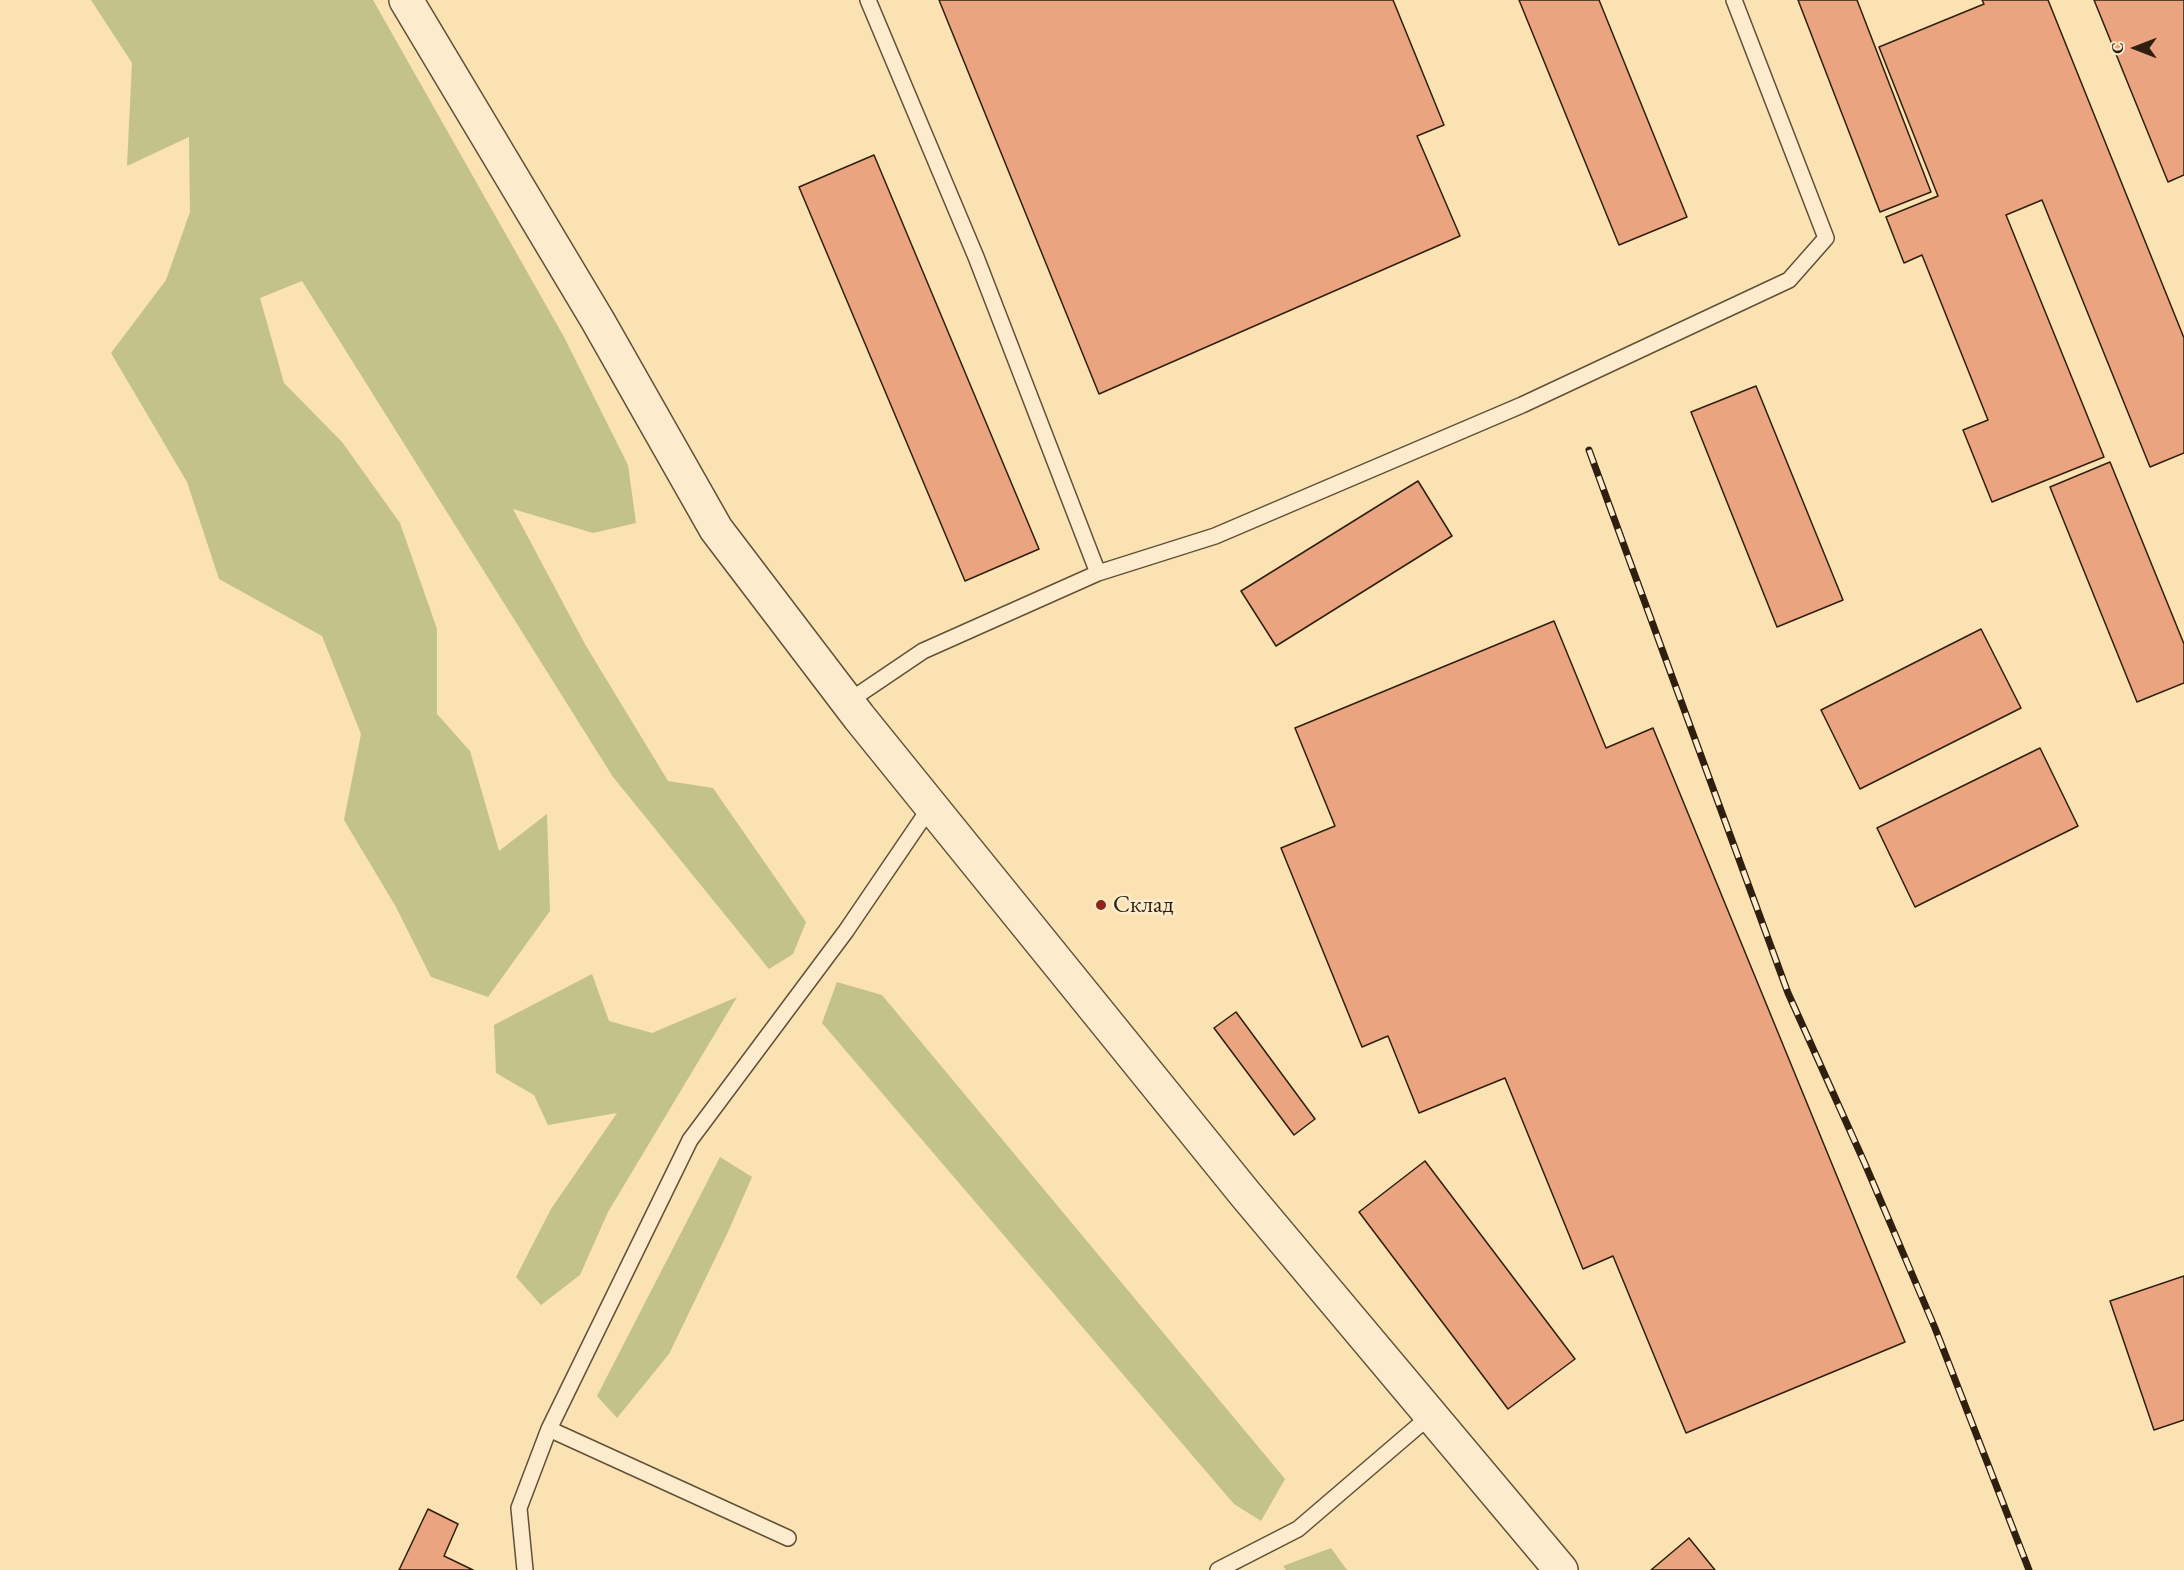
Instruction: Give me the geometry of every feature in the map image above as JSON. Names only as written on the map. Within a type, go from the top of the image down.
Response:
[{"type":"street","points":[[406,0],[598,321],[716,529],[859,717],[1246,1195],[1561,1570]]},
{"type":"lane","points":[[868,0],[976,257],[1098,573]]},
{"type":"lane","points":[[849,701],[923,651],[1098,573],[1215,536],[1522,405],[1789,280],[1826,238],[1734,0]]},
{"type":"lane","points":[[525,1570],[519,1508],[549,1429],[690,1140],[846,931],[931,806]]},
{"type":"lane","points":[[1218,1570],[1298,1529],[1431,1415]]},
{"type":"lane","points":[[549,1429],[788,1538]]},
{"type":"green space","points":[[91,0],[373,0],[564,337],[628,465],[636,523],[593,533],[513,509],[586,646],[668,781],[713,788],[806,922],[793,954],[769,969],[613,777],[302,281],[260,298],[284,383],[342,442],[400,523],[437,629],[437,714],[470,751],[499,851],[547,814],[550,911],[488,997],[431,977],[396,907],[344,820],[361,734],[322,636],[219,579],[187,482],[111,353],[166,280],[190,212],[189,137],[127,166],[132,63]]},
{"type":"green space","points":[[592,974],[609,1021],[652,1033],[737,997],[608,1212],[580,1275],[541,1305],[516,1277],[551,1209],[617,1113],[548,1125],[534,1095],[496,1073],[494,1025]]},
{"type":"green space","points":[[837,982],[882,995],[1285,1479],[1261,1521],[1234,1504],[822,1023]]},
{"type":"green space","points":[[720,1157],[752,1177],[669,1354],[617,1418],[597,1396]]},
{"type":"green space","points":[[1331,1548],[1347,1570],[1286,1570],[1283,1566]]},
{"type":"building","points":[[939,0],[1393,0],[1444,125],[1417,136],[1460,236],[1099,394]]},
{"type":"building","points":[[1519,0],[1599,0],[1687,217],[1619,245]]},
{"type":"building","points":[[1798,0],[1857,0],[1931,192],[1880,212]]},
{"type":"building","points":[[1982,0],[2048,0],[2184,338],[2184,453],[2150,467],[2042,200],[2006,215],[2104,457],[1992,502],[1963,430],[1988,420],[1922,255],[1904,263],[1886,217],[1938,196],[1879,47],[1984,4]]},
{"type":"building","points":[[2094,0],[2184,0],[2184,175],[2168,182]]},
{"type":"building","points":[[874,155],[1039,549],[965,581],[799,187]]},
{"type":"building","points":[[1756,386],[1843,600],[1777,627],[1691,412]]},
{"type":"building","points":[[2110,462],[2184,644],[2184,683],[2137,702],[2050,487]]},
{"type":"building","points":[[1418,481],[1452,536],[1276,646],[1241,591]]},
{"type":"building","points":[[1554,621],[1606,748],[1653,728],[1905,1342],[1686,1433],[1613,1256],[1583,1269],[1505,1078],[1419,1113],[1388,1036],[1362,1047],[1281,848],[1335,826],[1295,728]]},
{"type":"building","points":[[1981,629],[2021,708],[1860,789],[1821,710]]},
{"type":"building","points":[[2040,748],[2078,826],[1915,907],[1877,828]]},
{"type":"building","points":[[1236,1012],[1315,1119],[1294,1135],[1214,1028]]},
{"type":"building","points":[[1425,1161],[1575,1359],[1508,1409],[1359,1212]]},
{"type":"building","points":[[2184,1276],[2184,1420],[2154,1430],[2110,1301]]},
{"type":"building","points":[[428,1509],[458,1524],[444,1556],[473,1570],[399,1570]]},
{"type":"building","points":[[1689,1538],[1715,1570],[1651,1570]]},
{"type":"railway","points":[[1589,450],[1788,993],[1935,1328],[2029,1570]]},
{"type":"place","name":"Склад","points":[[1101,905]]}]
